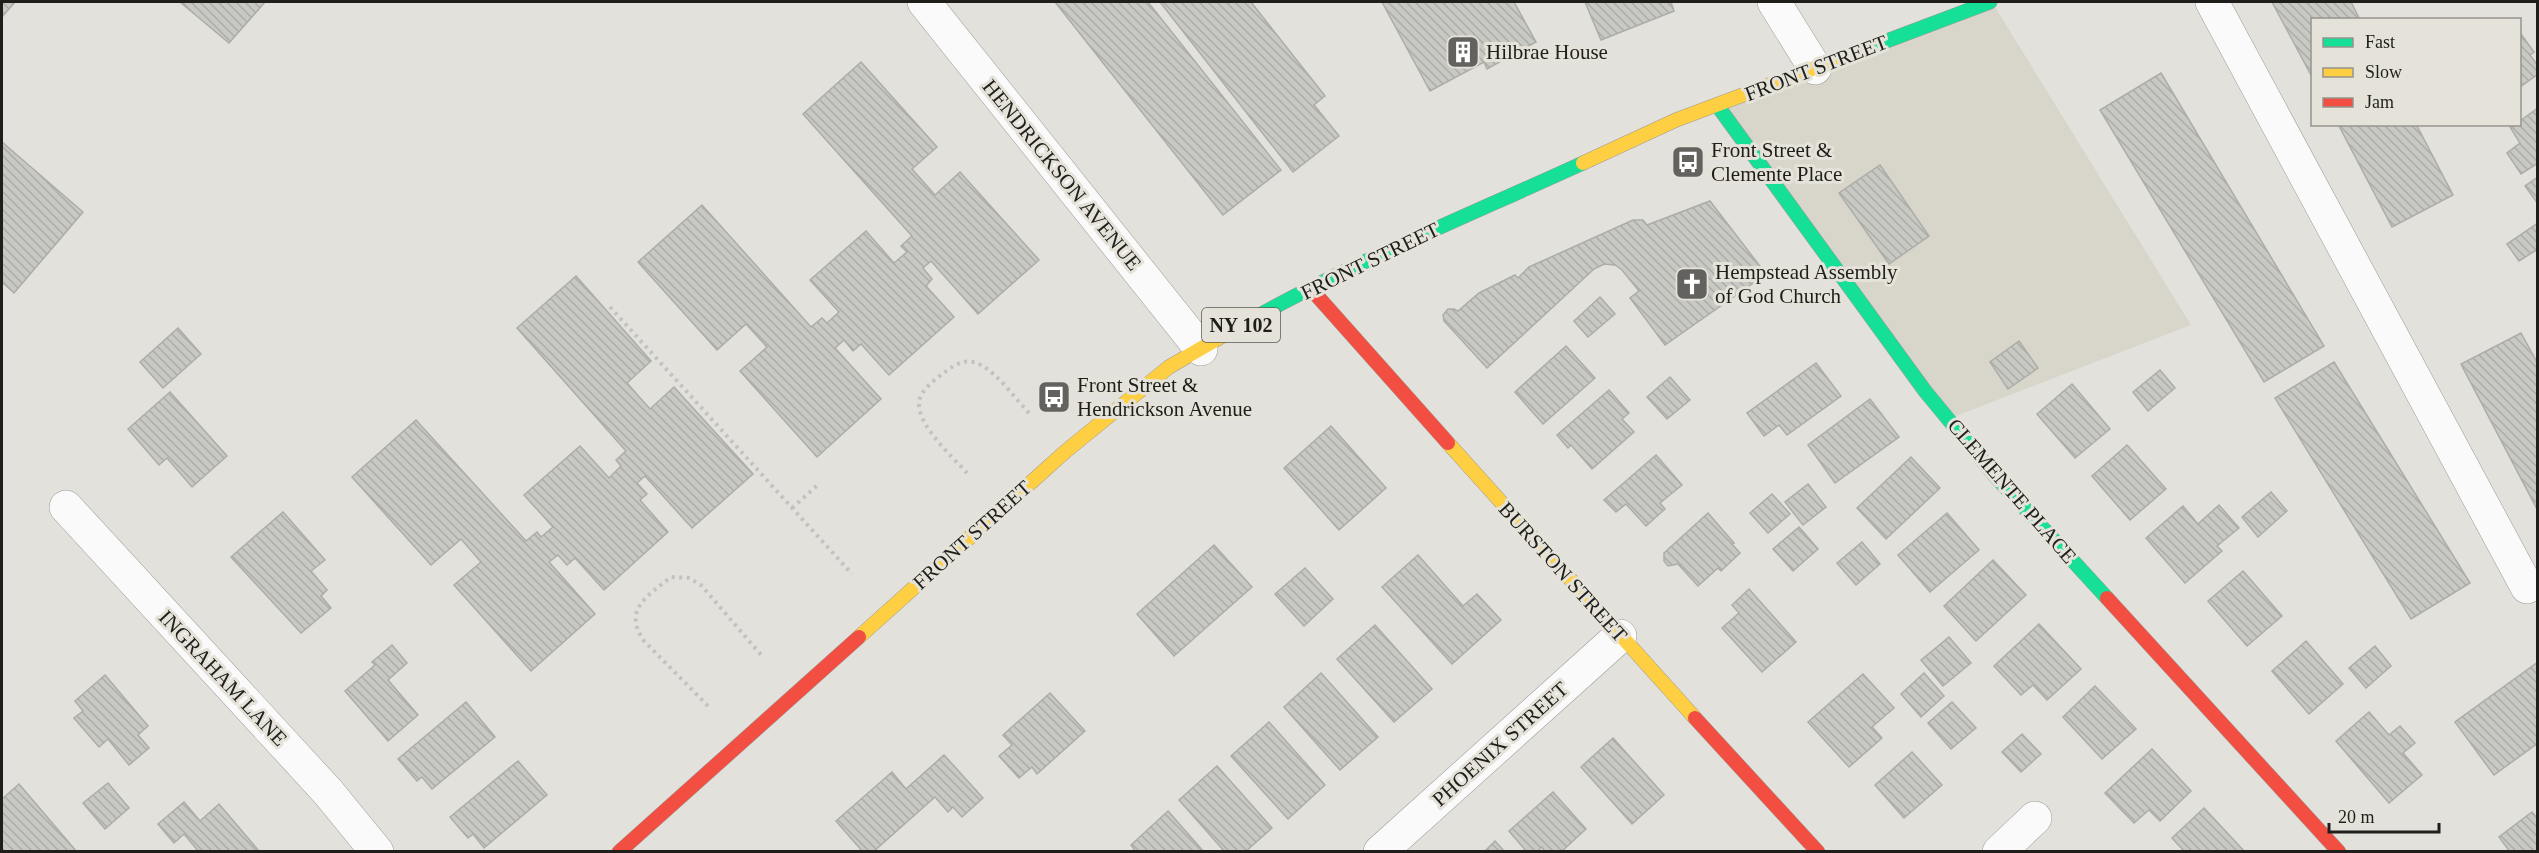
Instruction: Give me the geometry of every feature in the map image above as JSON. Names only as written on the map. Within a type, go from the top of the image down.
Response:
[{"type":"street","name":"HENDRICKSON AVENUE","points":[[924,2],[1201,349]]},
{"type":"street","points":[[1774,2],[1815,68]]},
{"type":"street","name":"FRONT STREET","points":[[619,852],[1066,451],[1169,367],[1251,319],[1382,252],[1419,238],[1666,124],[1990,2]]},
{"type":"street","points":[[2212,2],[2527,587]]},
{"type":"street","name":"CLEMENTE PLACE","points":[[1717,105],[1930,398],[2004,486],[2339,852]]},
{"type":"street","name":"BURSTON STREET","points":[[1311,289],[1620,636],[1818,852]]},
{"type":"street","name":"INGRAHAM LANE","points":[[66,507],[328,792],[377,852]]},
{"type":"street","name":"PHOENIX STREET","points":[[1380,852],[1620,636]]},
{"type":"street","points":[[1999,852],[2036,818]]},
{"type":"path","points":[[610,307],[852,574]]},
{"type":"path","points":[[967,473],[927,429],[922,419],[919,403],[921,395],[936,379],[954,364],[965,361],[976,362],[988,370],[1031,415]]},
{"type":"path","points":[[792,508],[820,483]]},
{"type":"path","points":[[708,706],[636,630],[634,615],[639,605],[670,577],[689,578],[700,585],[762,656]]},
{"type":"shaded area","points":[[1992,2],[2191,325],[1948,419],[1717,105]]},
{"type":"building","points":[[2,2],[15,2],[2,17]]},
{"type":"building","points":[[180,2],[265,2],[229,43]]},
{"type":"building","points":[[1055,2],[1148,2],[1281,170],[1223,215]]},
{"type":"building","points":[[1160,2],[1251,2],[1325,96],[1314,105],[1339,136],[1293,172]]},
{"type":"building","name":"Hilbrae House","points":[[1382,2],[1514,2],[1536,42],[1487,69],[1484,62],[1430,91]]},
{"type":"building","points":[[1585,2],[1671,2],[1674,11],[1601,40]]},
{"type":"building","points":[[2272,2],[2351,2],[2359,18],[2311,18],[2311,75]]},
{"type":"building","points":[[2521,34],[2534,52],[2530,55],[2538,66],[2538,74],[2521,86]]},
{"type":"building","points":[[861,62],[937,147],[912,169],[935,195],[960,172],[1039,260],[978,314],[931,261],[923,268],[932,279],[926,286],[954,317],[889,375],[861,344],[853,351],[844,340],[835,348],[881,399],[817,457],[740,371],[767,347],[746,324],[717,350],[638,262],[702,205],[811,327],[822,318],[827,323],[839,312],[810,280],[866,231],[894,263],[907,252],[901,246],[912,236],[803,114]]},
{"type":"building","points":[[2161,73],[2324,346],[2264,382],[2100,110]]},
{"type":"building","points":[[2538,108],[2538,163],[2521,174],[2507,153],[2520,143],[2510,127],[2521,126],[2521,120]]},
{"type":"building","points":[[2339,126],[2417,126],[2453,195],[2392,227]]},
{"type":"building","points":[[2,142],[83,212],[14,293],[2,282]]},
{"type":"building","points":[[1880,165],[1929,236],[1889,264],[1839,193]]},
{"type":"building","points":[[2538,177],[2538,204],[2525,186]]},
{"type":"building","name":"Hempstead Assembly of God Church","points":[[1710,201],[1766,274],[1665,345],[1630,298],[1639,291],[1615,265],[1604,264],[1594,269],[1487,368],[1444,321],[1443,315],[1448,309],[1458,311],[1479,293],[1515,275],[1518,278],[1529,267],[1633,220],[1643,220],[1647,225]]},
{"type":"building","points":[[2538,223],[2538,249],[2519,261],[2507,244]]},
{"type":"building","points":[[576,276],[651,361],[627,383],[650,409],[674,387],[753,474],[692,528],[645,476],[637,483],[647,494],[640,500],[668,532],[604,590],[575,558],[567,565],[558,555],[549,562],[595,614],[531,671],[454,585],[481,562],[461,539],[431,565],[352,477],[416,420],[526,541],[537,532],[541,537],[553,527],[524,495],[580,446],[609,478],[621,466],[616,460],[626,451],[517,328]]},
{"type":"building","points":[[1600,297],[1615,314],[1588,337],[1574,321]]},
{"type":"building","points":[[178,328],[201,354],[163,388],[140,362]]},
{"type":"building","points":[[2521,333],[2538,364],[2538,511],[2461,364]]},
{"type":"building","points":[[2019,341],[2038,368],[2008,389],[1990,362]]},
{"type":"building","points":[[1566,346],[1595,378],[1543,424],[1515,392]]},
{"type":"building","points":[[2334,362],[2470,583],[2411,619],[2275,398]]},
{"type":"building","points":[[1816,363],[1841,396],[1787,435],[1779,425],[1764,436],[1747,413]]},
{"type":"building","points":[[2160,370],[2175,388],[2148,411],[2133,392]]},
{"type":"building","points":[[1670,377],[1690,400],[1667,419],[1647,397]]},
{"type":"building","points":[[2072,384],[2110,429],[2075,458],[2037,414]]},
{"type":"building","points":[[1609,390],[1629,413],[1622,419],[1634,432],[1592,469],[1571,445],[1568,448],[1557,435]]},
{"type":"building","points":[[170,392],[227,456],[192,487],[167,458],[159,465],[128,429]]},
{"type":"building","points":[[1870,399],[1899,437],[1835,483],[1808,445]]},
{"type":"building","points":[[1331,426],[1386,488],[1339,530],[1284,468]]},
{"type":"building","points":[[2127,445],[2166,489],[2130,520],[2092,476]]},
{"type":"building","points":[[1656,455],[1682,485],[1660,503],[1665,509],[1646,526],[1626,504],[1616,512],[1604,500]]},
{"type":"building","points":[[1911,457],[1940,488],[1886,539],[1857,508]]},
{"type":"building","points":[[1808,484],[1826,507],[1803,525],[1785,502]]},
{"type":"building","points":[[2271,492],[2287,511],[2258,537],[2242,517]]},
{"type":"building","points":[[1772,494],[1790,514],[1768,533],[1750,513]]},
{"type":"building","points":[[2219,505],[2239,528],[2217,546],[2222,551],[2185,583],[2146,538],[2183,506],[2198,524]]},
{"type":"building","points":[[283,512],[325,560],[311,571],[327,590],[321,596],[331,608],[301,633],[231,557]]},
{"type":"building","points":[[1708,513],[1740,553],[1721,571],[1718,568],[1698,586],[1678,564],[1668,566],[1664,561],[1664,553]]},
{"type":"building","points":[[1947,513],[1979,550],[1930,592],[1898,555]]},
{"type":"building","points":[[1799,527],[1818,549],[1793,571],[1773,549]]},
{"type":"building","points":[[1862,542],[1880,564],[1856,585],[1837,563]]},
{"type":"building","points":[[1214,545],[1252,587],[1174,656],[1137,614]]},
{"type":"building","points":[[1418,555],[1463,606],[1477,594],[1501,620],[1452,664],[1382,587]]},
{"type":"building","points":[[1993,560],[2026,595],[1976,641],[1944,606]]},
{"type":"building","points":[[1305,568],[1333,599],[1304,626],[1275,594]]},
{"type":"building","points":[[2243,571],[2282,616],[2247,646],[2208,601]]},
{"type":"building","points":[[1749,589],[1796,642],[1762,672],[1722,628],[1739,613],[1732,605]]},
{"type":"building","points":[[2039,624],[2081,669],[2047,700],[2033,685],[2021,695],[1994,666]]},
{"type":"building","points":[[1375,625],[1432,689],[1394,722],[1337,659]]},
{"type":"building","points":[[1949,637],[1971,663],[1943,686],[1921,660]]},
{"type":"building","points":[[2306,641],[2343,684],[2309,714],[2272,671]]},
{"type":"building","points":[[392,645],[407,663],[388,680],[418,715],[388,741],[345,691],[375,665],[372,662]]},
{"type":"building","points":[[2375,646],[2391,666],[2366,688],[2349,668]]},
{"type":"building","points":[[2538,662],[2538,743],[2494,775],[2455,722]]},
{"type":"building","points":[[1321,673],[1378,737],[1340,770],[1284,707]]},
{"type":"building","points":[[1924,673],[1944,696],[1921,717],[1901,694]]},
{"type":"building","points":[[1863,674],[1894,708],[1872,727],[1882,738],[1849,767],[1808,722]]},
{"type":"building","points":[[105,675],[148,726],[138,735],[149,748],[129,765],[108,739],[99,747],[74,718],[83,711],[75,701]]},
{"type":"building","points":[[2095,686],[2136,729],[2102,759],[2063,717]]},
{"type":"building","points":[[1050,693],[1085,731],[1037,774],[1032,767],[1019,778],[999,756],[1012,745],[1003,735]]},
{"type":"building","points":[[466,702],[495,737],[432,789],[422,777],[417,781],[398,759]]},
{"type":"building","points":[[1952,702],[1976,728],[1951,749],[1928,723]]},
{"type":"building","points":[[2369,712],[2389,735],[2400,726],[2415,743],[2403,753],[2422,775],[2389,803],[2336,741]]},
{"type":"building","points":[[1269,722],[1325,785],[1288,819],[1231,756]]},
{"type":"building","points":[[2022,734],[2041,754],[2021,772],[2002,752]]},
{"type":"building","points":[[1613,738],[1664,795],[1632,824],[1581,767]]},
{"type":"building","points":[[2152,749],[2191,791],[2160,821],[2149,810],[2134,823],[2105,793]]},
{"type":"building","points":[[1912,752],[1942,785],[1904,818],[1875,785]]},
{"type":"building","points":[[944,755],[983,798],[962,817],[953,807],[948,812],[935,797],[873,852],[863,852],[836,821],[892,772],[906,789]]},
{"type":"building","points":[[518,761],[547,795],[484,848],[473,834],[468,838],[450,817]]},
{"type":"building","points":[[1217,766],[1272,828],[1245,852],[1225,852],[1179,800]]},
{"type":"building","points":[[108,783],[129,808],[105,829],[83,803]]},
{"type":"building","points":[[19,784],[77,852],[2,852],[2,799]]},
{"type":"building","points":[[1553,792],[1586,829],[1561,852],[1545,852],[1542,847],[1537,852],[1527,852],[1509,831]]},
{"type":"building","points":[[184,802],[200,821],[219,804],[259,851],[199,852],[184,834],[174,843],[158,824]]},
{"type":"building","points":[[2204,808],[2245,852],[2185,852],[2172,838]]},
{"type":"building","points":[[1168,811],[1204,852],[1136,852],[1131,845]]},
{"type":"building","points":[[2532,812],[2538,819],[2538,852],[2510,852],[2499,837]]},
{"type":"building","points":[[1495,841],[1505,852],[1484,852]]},
{"type":"traffic: fast","points":[[1868,48],[1990,2]]},
{"type":"traffic: fast","points":[[1717,105],[1925,391],[1996,477],[2107,598]]},
{"type":"traffic: fast","points":[[1224,335],[1356,266],[1583,163]]},
{"type":"traffic: slow","points":[[1583,163],[1676,120],[1868,48]]},
{"type":"traffic: slow","points":[[859,637],[1066,451],[1169,367],[1224,335]]},
{"type":"traffic: slow","points":[[1448,443],[1695,718]]},
{"type":"traffic: jam","points":[[1311,289],[1448,443]]},
{"type":"traffic: jam","points":[[2107,598],[2339,852]]},
{"type":"traffic: jam","points":[[619,852],[859,637]]},
{"type":"traffic: jam","points":[[1695,718],[1818,852]]},
{"type":"place","name":"Hilbrae House","points":[[1463,52]]},
{"type":"place","name":"Front Street & Clemente Place","points":[[1688,162]]},
{"type":"place","name":"Hempstead Assembly of God Church","points":[[1692,284]]},
{"type":"place","name":"Front Street & Hendrickson Avenue","points":[[1054,397]]}]
